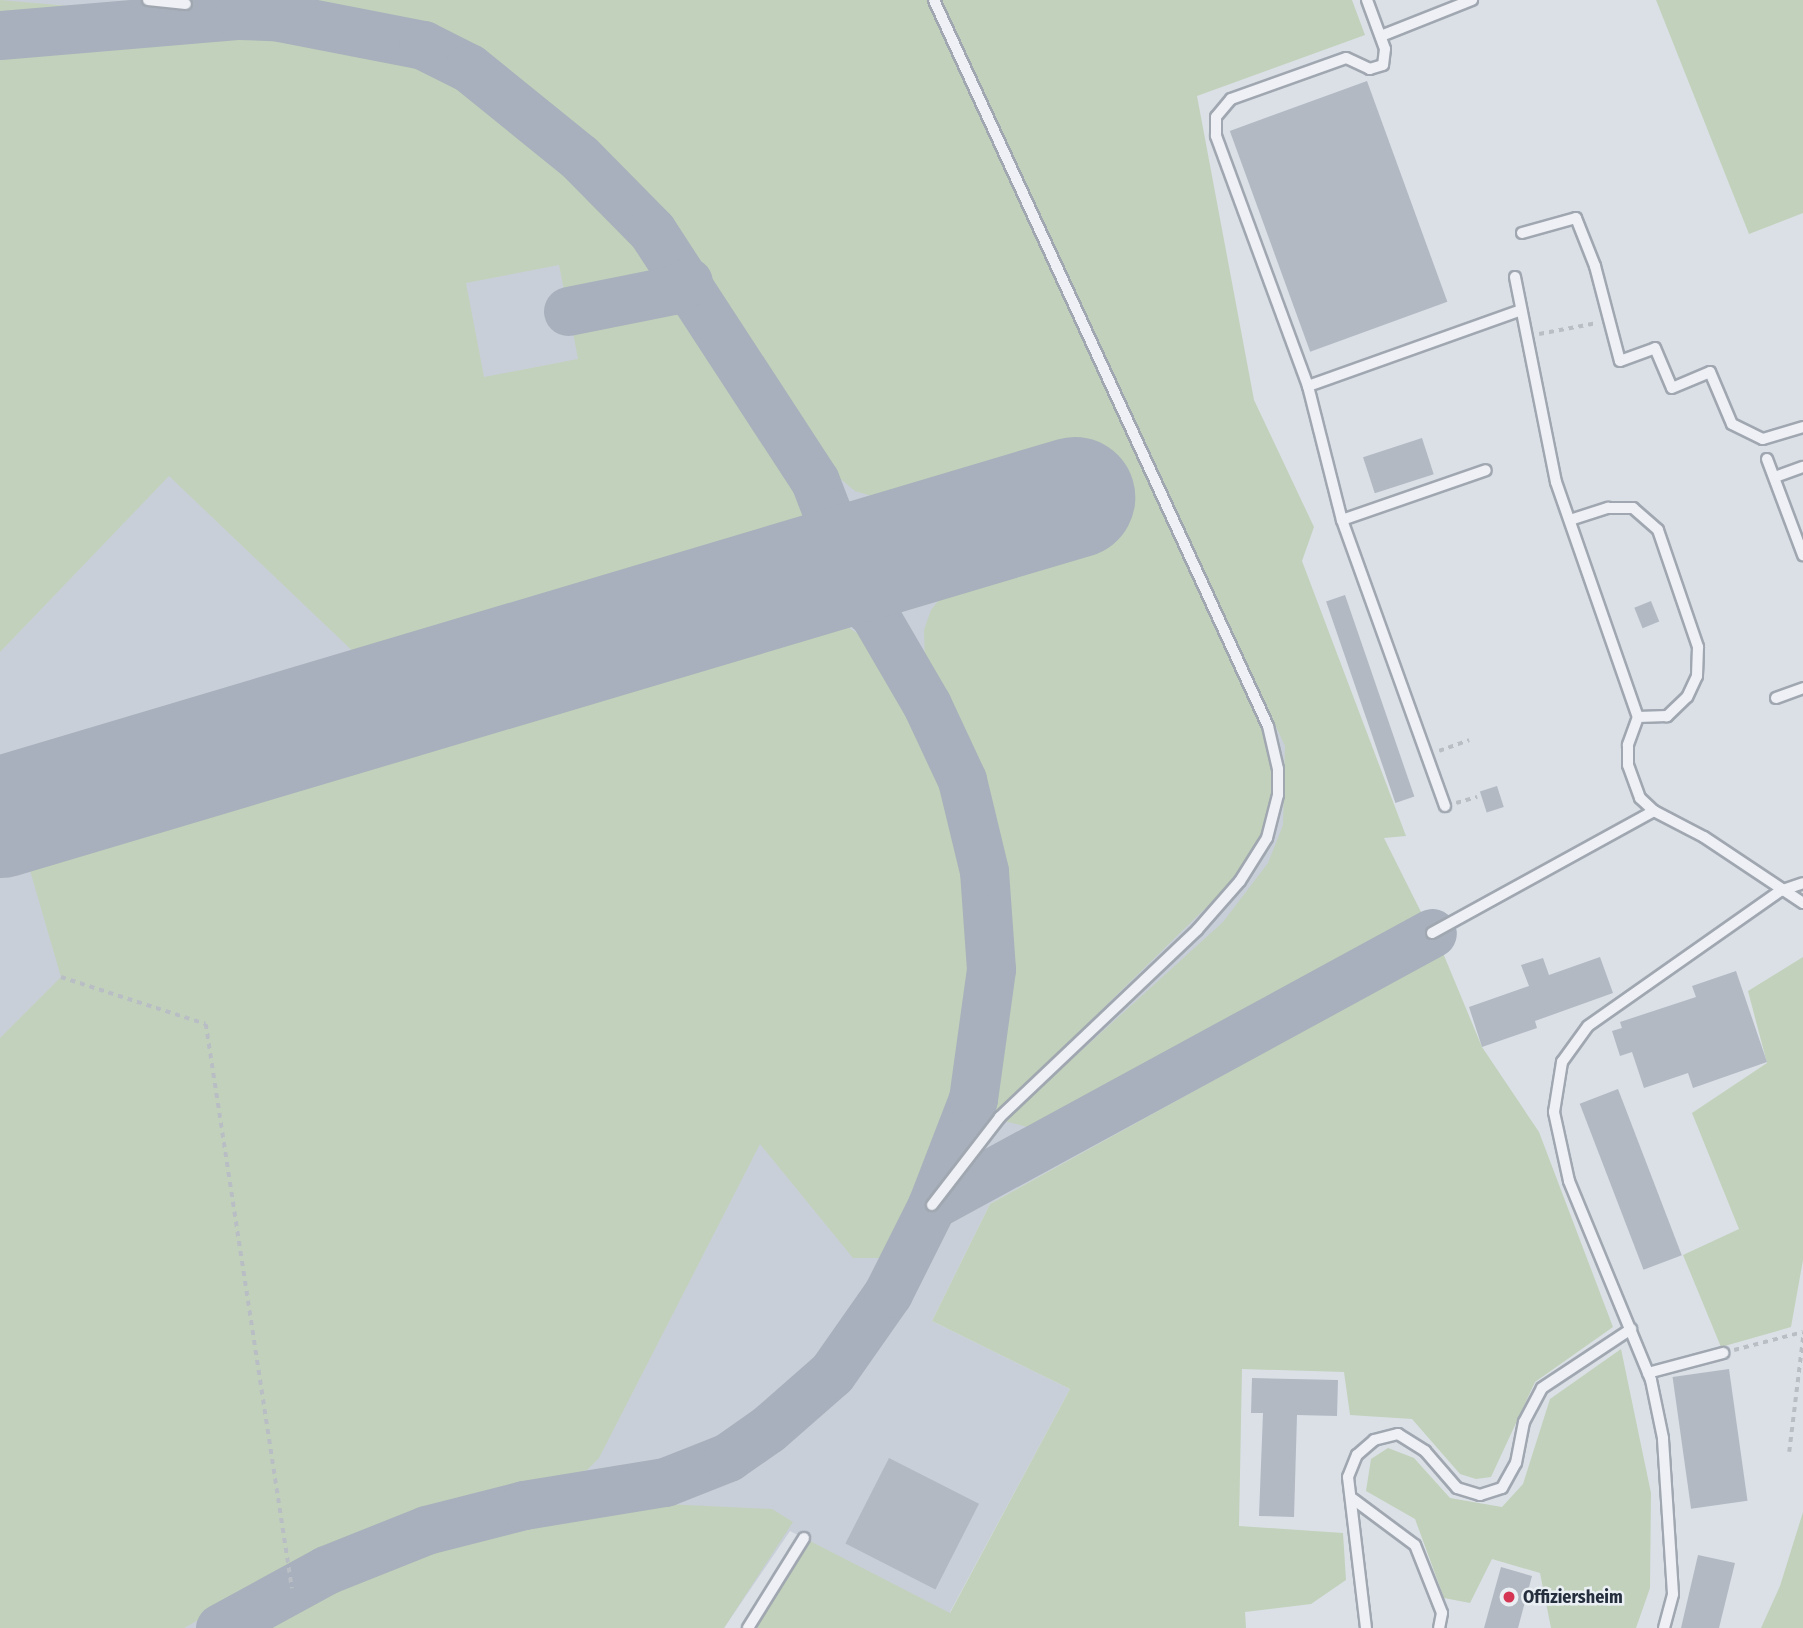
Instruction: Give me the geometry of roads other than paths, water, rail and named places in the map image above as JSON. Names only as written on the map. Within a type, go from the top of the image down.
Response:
[{"type":"lane","points":[[148,0],[186,4]]},
{"type":"lane","points":[[932,1205],[1000,1117],[1197,930],[1240,881],[1267,838],[1278,794],[1278,769],[1268,726],[933,0]]},
{"type":"lane","points":[[1367,0],[1381,36],[1383,65],[1370,68],[1346,58],[1231,99],[1216,117],[1216,136],[1308,386],[1342,520],[1445,806]]},
{"type":"lane","points":[[1381,36],[1468,1]]},
{"type":"lane","points":[[1522,233],[1576,218],[1620,361],[1655,348],[1672,388],[1710,372],[1732,424],[1763,439],[1803,427]]},
{"type":"lane","points":[[1515,277],[1556,482],[1639,717],[1628,745],[1628,765],[1640,798],[1654,811],[1704,836],[1780,891],[1803,903]]},
{"type":"lane","points":[[1308,386],[1521,310]]},
{"type":"lane","points":[[1767,459],[1803,555]]},
{"type":"lane","points":[[1775,477],[1803,467]]},
{"type":"lane","points":[[1342,520],[1486,470]]},
{"type":"lane","points":[[1570,520],[1608,508],[1633,508],[1658,530],[1698,647],[1697,676],[1687,697],[1667,716],[1639,717]]},
{"type":"lane","points":[[1776,698],[1803,688]]},
{"type":"lane","points":[[1432,933],[1654,811]]},
{"type":"lane","points":[[1664,1628],[1673,1594],[1664,1438],[1648,1373],[1569,1181],[1553,1112],[1562,1062],[1588,1027],[1780,891],[1803,883]]},
{"type":"lane","points":[[1366,1628],[1353,1499],[1348,1477],[1357,1455],[1374,1440],[1398,1434],[1425,1451],[1457,1488],[1480,1495],[1502,1488],[1516,1463],[1524,1422],[1542,1388],[1631,1329]]},
{"type":"lane","points":[[1648,1373],[1723,1353]]},
{"type":"lane","points":[[1353,1499],[1415,1545],[1442,1613],[1438,1628]]},
{"type":"lane","points":[[748,1628],[804,1538]]},
{"type":"place","name":"Offiziersheim","points":[[1509,1597]]}]
